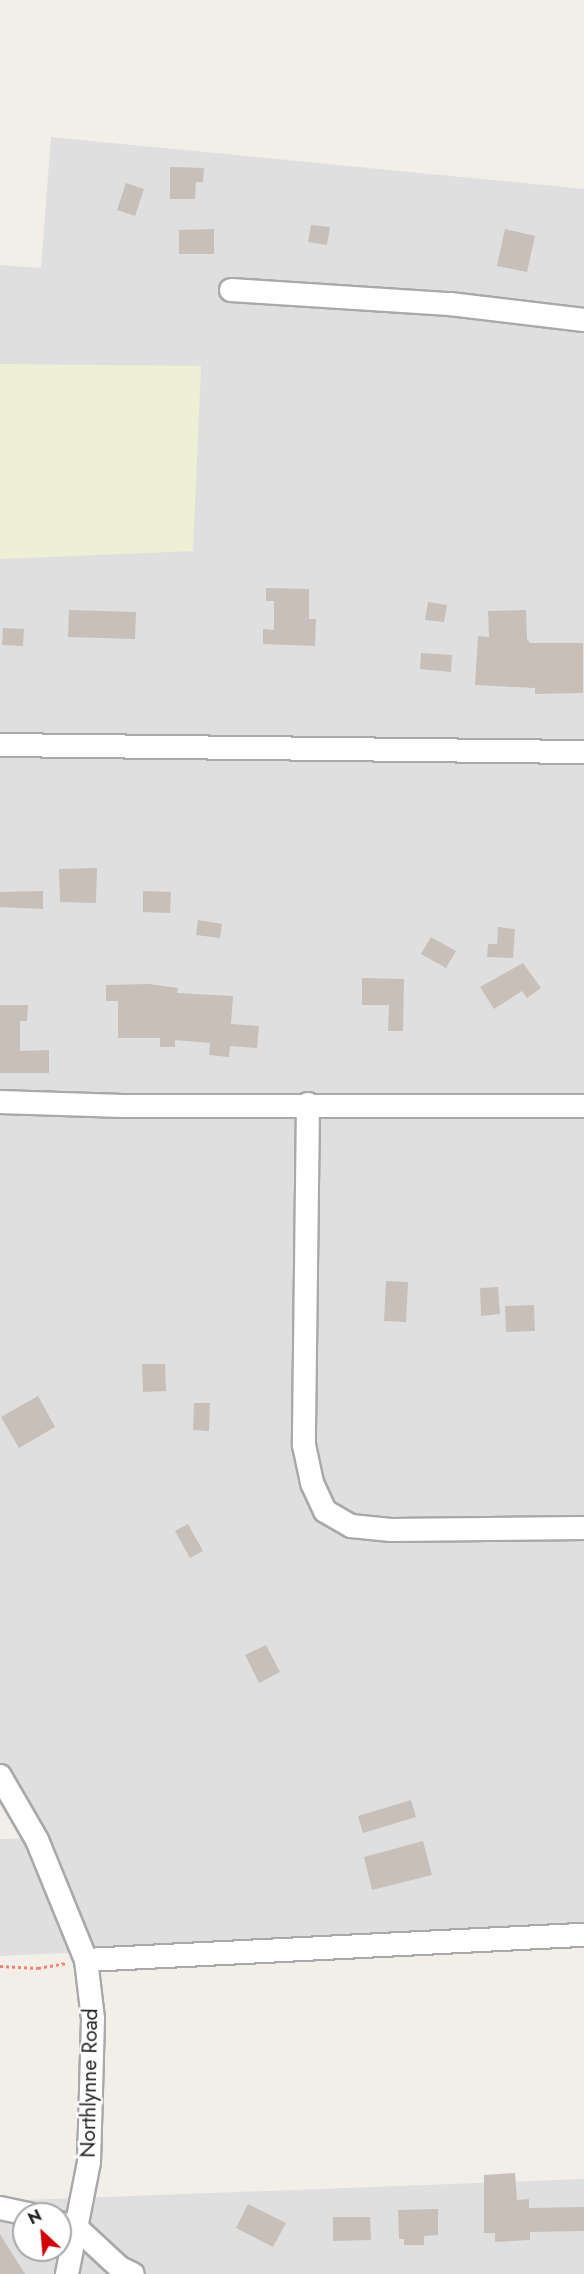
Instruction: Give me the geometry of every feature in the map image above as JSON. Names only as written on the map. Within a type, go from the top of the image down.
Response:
[{"type":"street","points":[[231,290],[450,304],[584,320]]},
{"type":"street","points":[[0,745],[584,752]]},
{"type":"street","points":[[0,1102],[123,1106],[308,1104],[584,1106]]},
{"type":"street","points":[[308,1104],[304,1445],[312,1483],[325,1511],[351,1526],[391,1530],[584,1528]]},
{"type":"street","name":"Northlynne Road","points":[[0,1776],[37,1840],[86,1960],[93,2019],[92,2089],[88,2162],[72,2216]]},
{"type":"street","points":[[86,1960],[584,1935]]},
{"type":"street","points":[[72,2228],[120,2268],[133,2274]]},
{"type":"path","points":[[0,1966],[38,1968],[86,1960]]},
{"type":"shaded area","points":[[51,137],[584,189],[584,1929],[0,1956],[0,1839],[43,1838],[0,1763],[0,265],[41,268]]},
{"type":"shaded area","points":[[584,2179],[584,2274],[0,2274],[0,2201]]},
{"type":"green space","points":[[0,364],[201,366],[193,551],[0,559]]},
{"type":"building","points":[[170,167],[204,168],[203,182],[196,182],[195,199],[170,199]]},
{"type":"building","points":[[126,183],[144,189],[135,216],[117,210]]},
{"type":"building","points":[[311,225],[330,227],[327,245],[308,242]]},
{"type":"building","points":[[214,229],[214,254],[179,254],[179,230]]},
{"type":"building","points":[[505,229],[535,236],[527,272],[497,266]]},
{"type":"building","points":[[266,588],[309,589],[309,619],[316,619],[315,646],[263,644],[263,629],[274,630],[274,601],[266,601]]},
{"type":"building","points":[[428,602],[447,605],[444,622],[425,620]]},
{"type":"building","points":[[69,610],[136,612],[135,639],[68,637]]},
{"type":"building","points":[[526,610],[527,639],[530,643],[583,643],[583,693],[535,694],[535,688],[475,685],[478,636],[489,637],[488,611]]},
{"type":"building","points":[[3,628],[24,629],[23,646],[2,645]]},
{"type":"building","points":[[421,653],[452,655],[451,672],[420,669]]},
{"type":"building","points":[[97,868],[96,903],[60,902],[59,869]]},
{"type":"building","points":[[43,891],[43,909],[0,907],[0,892]]},
{"type":"building","points":[[143,891],[171,892],[170,913],[143,912]]},
{"type":"building","points":[[198,920],[222,924],[220,938],[196,935]]},
{"type":"building","points":[[498,927],[515,929],[513,958],[487,957],[488,944],[497,944]]},
{"type":"building","points":[[431,937],[456,951],[446,968],[421,954]]},
{"type":"building","points":[[523,963],[541,988],[527,998],[522,991],[494,1009],[480,987]]},
{"type":"building","points":[[362,978],[404,979],[403,1031],[388,1031],[389,1005],[362,1005]]},
{"type":"building","points":[[149,984],[178,988],[177,993],[233,996],[231,1024],[259,1026],[257,1048],[230,1046],[229,1057],[209,1055],[210,1043],[175,1040],[175,1047],[160,1047],[160,1038],[118,1038],[118,1001],[106,1001],[106,985]]},
{"type":"building","points":[[0,1005],[28,1005],[27,1021],[20,1021],[20,1051],[49,1050],[49,1073],[0,1073]]},
{"type":"building","points":[[386,1281],[408,1282],[406,1322],[384,1321]]},
{"type":"building","points":[[498,1287],[500,1314],[481,1316],[480,1288]]},
{"type":"building","points":[[534,1305],[535,1331],[506,1332],[505,1306]]},
{"type":"building","points":[[142,1364],[165,1364],[166,1391],[143,1392]]},
{"type":"building","points":[[38,1396],[55,1427],[19,1448],[1,1417]]},
{"type":"building","points":[[194,1403],[210,1403],[209,1431],[193,1430]]},
{"type":"building","points":[[188,1524],[203,1551],[190,1558],[175,1531]]},
{"type":"building","points":[[266,1645],[280,1672],[259,1683],[245,1655]]},
{"type":"building","points":[[411,1800],[416,1817],[363,1833],[358,1816]]},
{"type":"building","points":[[423,1841],[432,1875],[372,1890],[364,1857]]},
{"type":"building","points":[[515,2173],[517,2200],[529,2199],[529,2208],[584,2207],[584,2231],[530,2232],[530,2240],[495,2242],[495,2233],[484,2233],[484,2175]]},
{"type":"building","points":[[248,2204],[286,2223],[273,2247],[236,2228]]},
{"type":"building","points":[[438,2209],[438,2235],[424,2236],[424,2245],[404,2245],[404,2239],[399,2239],[398,2210]]},
{"type":"building","points":[[333,2217],[370,2217],[371,2240],[333,2241]]},
{"type":"building","points":[[0,2234],[12,2253],[12,2262],[18,2262],[25,2274],[0,2274]]}]
